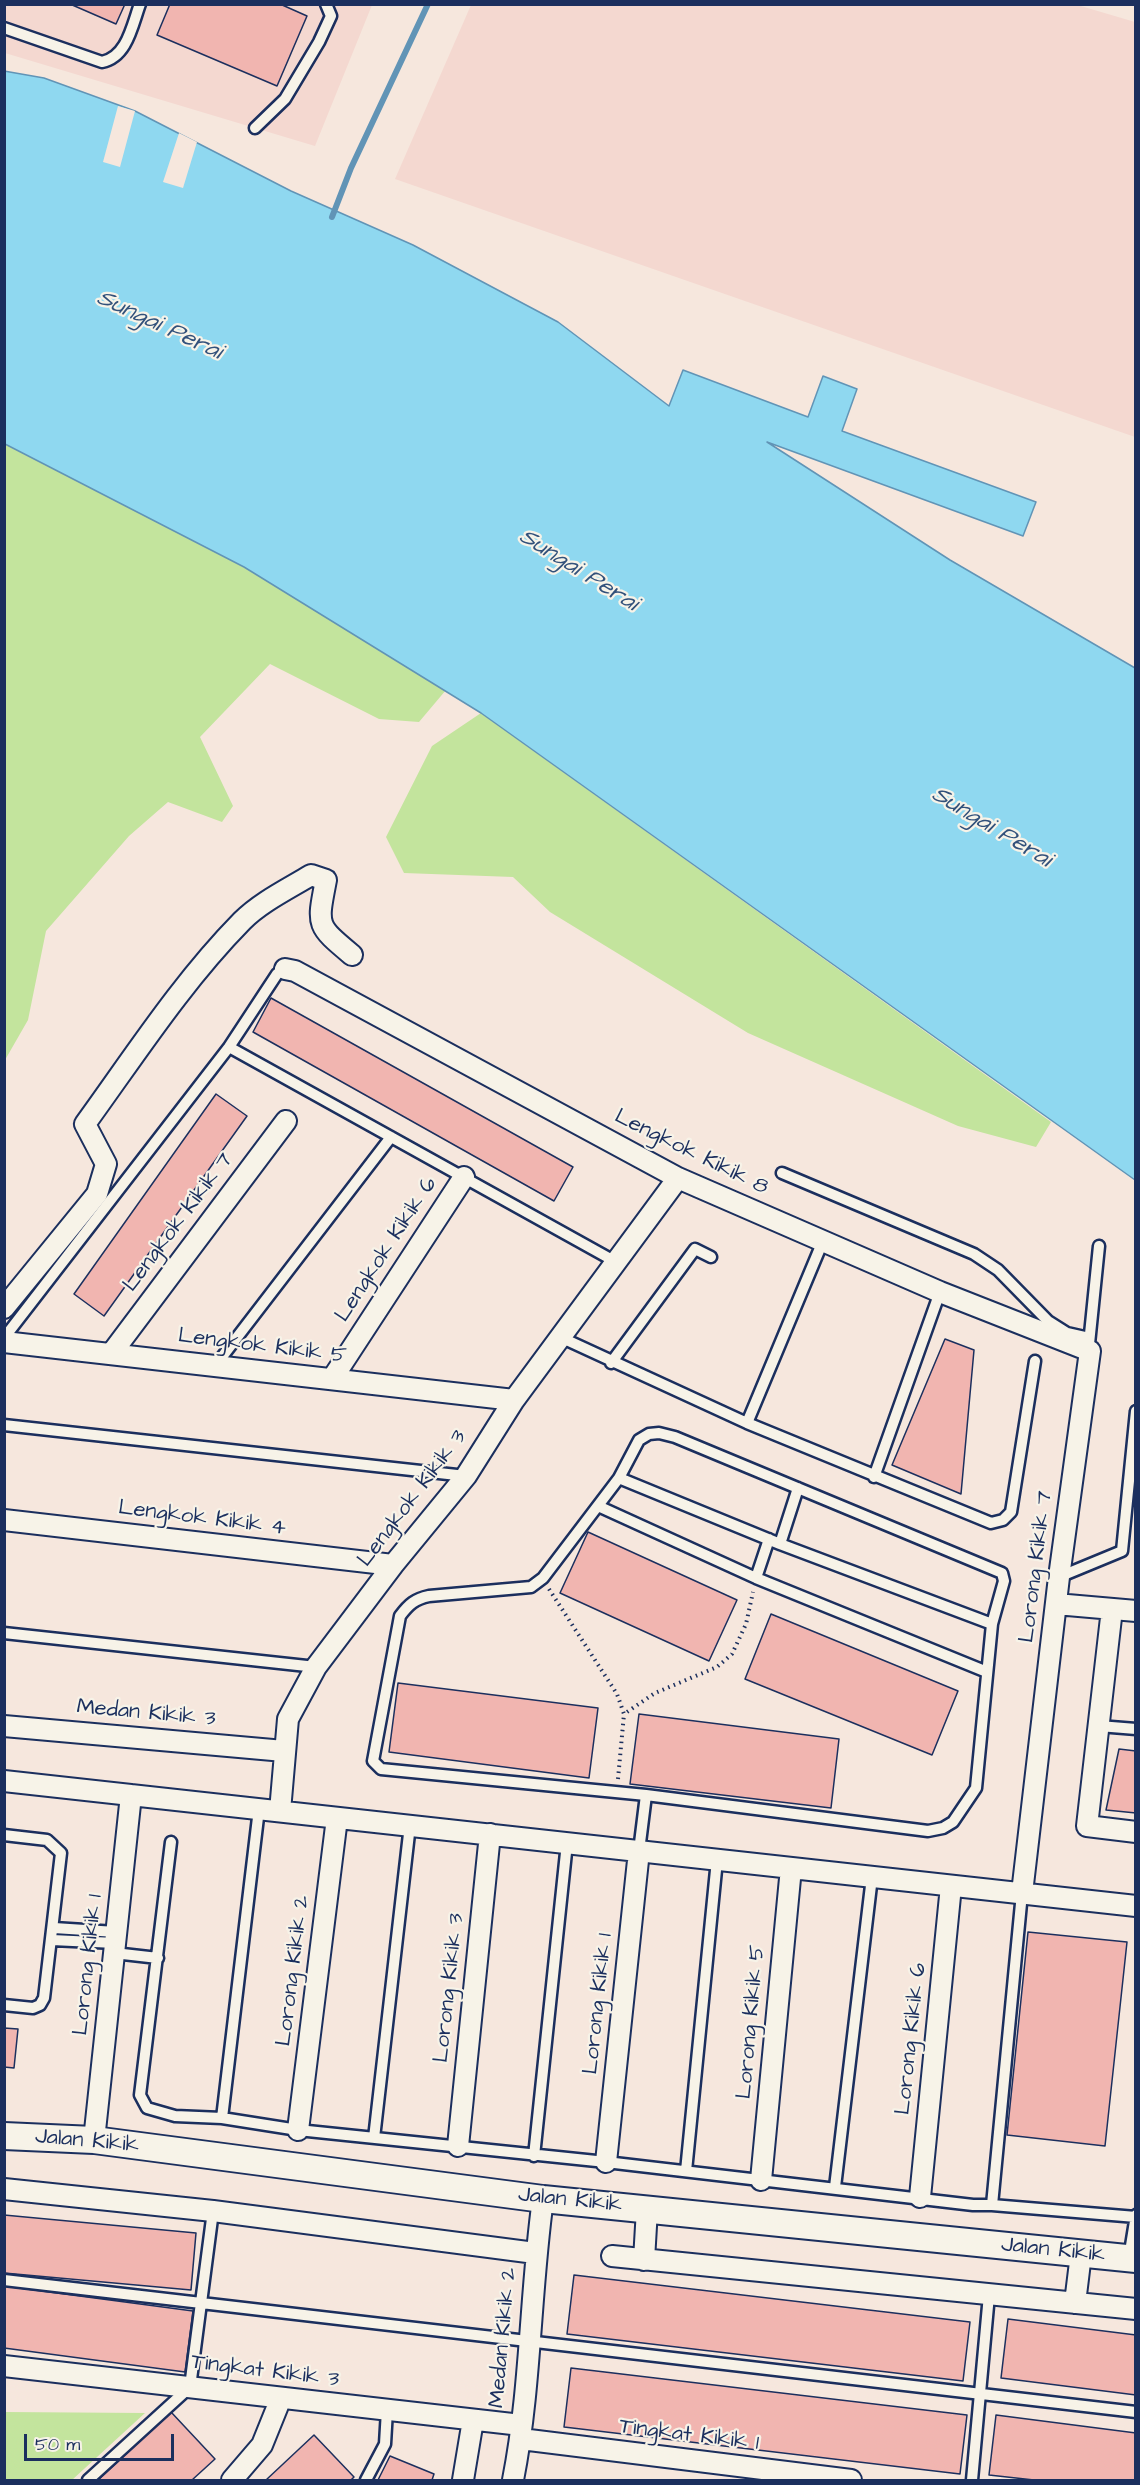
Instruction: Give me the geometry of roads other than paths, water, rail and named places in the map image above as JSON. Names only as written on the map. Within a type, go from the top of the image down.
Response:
[{"type":"street","points":[[4,1308],[97,1194],[106,1164],[86,1124],[174,1001],[243,920],[278,894],[311,875],[326,880],[319,916],[324,932],[352,955]]},
{"type":"street","name":"Lengkok Kikik 8","points":[[285,969],[295,971],[678,1178],[940,1292],[1089,1344]]},
{"type":"street","name":"Lengkok Kikik 7","points":[[111,1354],[286,1120]]},
{"type":"street","name":"Lengkok Kikik 6","points":[[332,1379],[464,1177]]},
{"type":"street","name":"Lengkok Kikik 3","points":[[280,1811],[288,1719],[316,1667],[393,1565],[466,1476],[514,1400],[678,1178]]},
{"type":"street","name":"Lengkok Kikik 5","points":[[4,1340],[514,1400]]},
{"type":"street","name":"Lorong Kikik 7","points":[[1022,1893],[1089,1344]]},
{"type":"street","name":"Lengkok Kikik 4","points":[[4,1520],[393,1565]]},
{"type":"street","points":[[1056,1604],[1136,1611]]},
{"type":"street","points":[[1112,1610],[1087,1826],[1136,1832]]},
{"type":"street","name":"Medan Kikik 3","points":[[4,1726],[284,1751]]},
{"type":"street","points":[[4,1781],[1136,1906]]},
{"type":"street","name":"Lorong Kikik 1","points":[[94,2140],[131,1795]]},
{"type":"street","name":"Lorong Kikik 2","points":[[298,2130],[337,1818]]},
{"type":"street","name":"Lorong Kikik 3","points":[[458,2146],[490,1834]]},
{"type":"street","name":"Lorong Kikik 1","points":[[606,2162],[639,1851]]},
{"type":"street","name":"Lorong Kikik 5","points":[[762,2180],[791,1868]]},
{"type":"street","name":"Lorong Kikik 6","points":[[920,2197],[951,1886]]},
{"type":"street","name":"Jalan Kikik","points":[[4,2136],[94,2140],[543,2199],[1132,2259]]},
{"type":"street","points":[[4,2189],[213,2211],[535,2253]]},
{"type":"street","name":"Medan Kikik 2","points":[[513,2481],[521,2432],[535,2253],[543,2199]]},
{"type":"street","points":[[644,2260],[647,2209]]},
{"type":"street","points":[[1075,2303],[1081,2254]]},
{"type":"street","points":[[612,2256],[1136,2309]]},
{"type":"street","name":"Tingkat Kikik 3","points":[[4,2366],[473,2420],[521,2432]]},
{"type":"street","points":[[232,2481],[262,2445],[281,2398]]},
{"type":"street","name":"Medan Kikik 2","points":[[463,2481],[473,2420]]},
{"type":"street","name":"Tingkat Kikik 1","points":[[521,2432],[851,2481]]},
{"type":"lane","points":[[4,28],[102,62],[112,60],[124,47],[140,4]]},
{"type":"lane","points":[[255,128],[285,99],[319,42],[331,16],[326,4]]},
{"type":"lane","points":[[4,1340],[228,1047],[277,974],[285,969]]},
{"type":"lane","points":[[228,1047],[616,1262]]},
{"type":"lane","points":[[215,1366],[391,1137]]},
{"type":"lane","points":[[782,1173],[974,1254],[998,1270],[1048,1321],[1089,1344]]},
{"type":"lane","points":[[747,1423],[823,1241]]},
{"type":"lane","name":"Lorong Kikik 7","points":[[1089,1344],[1099,1246]]},
{"type":"lane","points":[[611,1363],[695,1249],[711,1257]]},
{"type":"lane","points":[[874,1477],[940,1292]]},
{"type":"lane","points":[[560,1337],[611,1363],[747,1423],[874,1477],[991,1523],[1003,1520],[1011,1512],[1035,1361]]},
{"type":"lane","points":[[1059,1577],[1122,1551],[1136,1411]]},
{"type":"lane","points":[[4,1425],[466,1476]]},
{"type":"lane","points":[[659,1433],[675,1437],[1002,1573],[1004,1581],[992,1624],[976,1788],[964,1810],[953,1822],[943,1828],[928,1831],[616,1792],[381,1769],[373,1761],[400,1616],[407,1607],[415,1599],[429,1596],[531,1587],[543,1578],[619,1478],[639,1440],[649,1434],[659,1433]]},
{"type":"lane","points":[[619,1478],[780,1544],[992,1624]]},
{"type":"lane","points":[[780,1544],[798,1488]]},
{"type":"lane","points":[[598,1506],[756,1578],[987,1672]]},
{"type":"lane","points":[[756,1578],[769,1539]]},
{"type":"lane","points":[[4,1633],[316,1667]]},
{"type":"lane","points":[[1099,1726],[1136,1729]]},
{"type":"lane","points":[[639,1851],[646,1796]]},
{"type":"lane","points":[[222,2118],[259,1809]]},
{"type":"lane","points":[[374,2138],[410,1826]]},
{"type":"lane","points":[[4,1835],[47,1840],[61,1853],[44,1998],[40,2005],[33,2008],[4,2005]]},
{"type":"lane","points":[[171,1842],[140,2095],[147,2108],[175,2116],[222,2118],[298,2130],[534,2156],[992,2205],[1135,2216],[1132,2259]]},
{"type":"lane","points":[[534,2156],[567,1843]]},
{"type":"lane","points":[[686,2171],[717,1860]]},
{"type":"lane","points":[[835,2187],[872,1877]]},
{"type":"lane","points":[[992,2205],[1022,1893]]},
{"type":"lane","points":[[54,1928],[115,1943],[158,1958]]},
{"type":"lane","points":[[52,1940],[115,1943]]},
{"type":"lane","points":[[88,2481],[190,2387],[213,2211]]},
{"type":"lane","points":[[4,2280],[201,2304],[528,2339],[1136,2412]]},
{"type":"lane","points":[[972,2481],[989,2295]]},
{"type":"lane","points":[[366,2481],[385,2444],[387,2410]]},
{"type":"water","name":"Sungai Perai","points":[[4,71],[44,78],[135,111],[291,191],[413,245],[558,322],[669,406],[683,370],[808,417],[823,376],[857,389],[842,431],[1036,502],[1023,536],[767,442],[950,560],[1135,668],[1135,1180],[481,713],[244,567],[5,444]]},
{"type":"waterway","points":[[332,217],[351,168],[428,4]]}]
